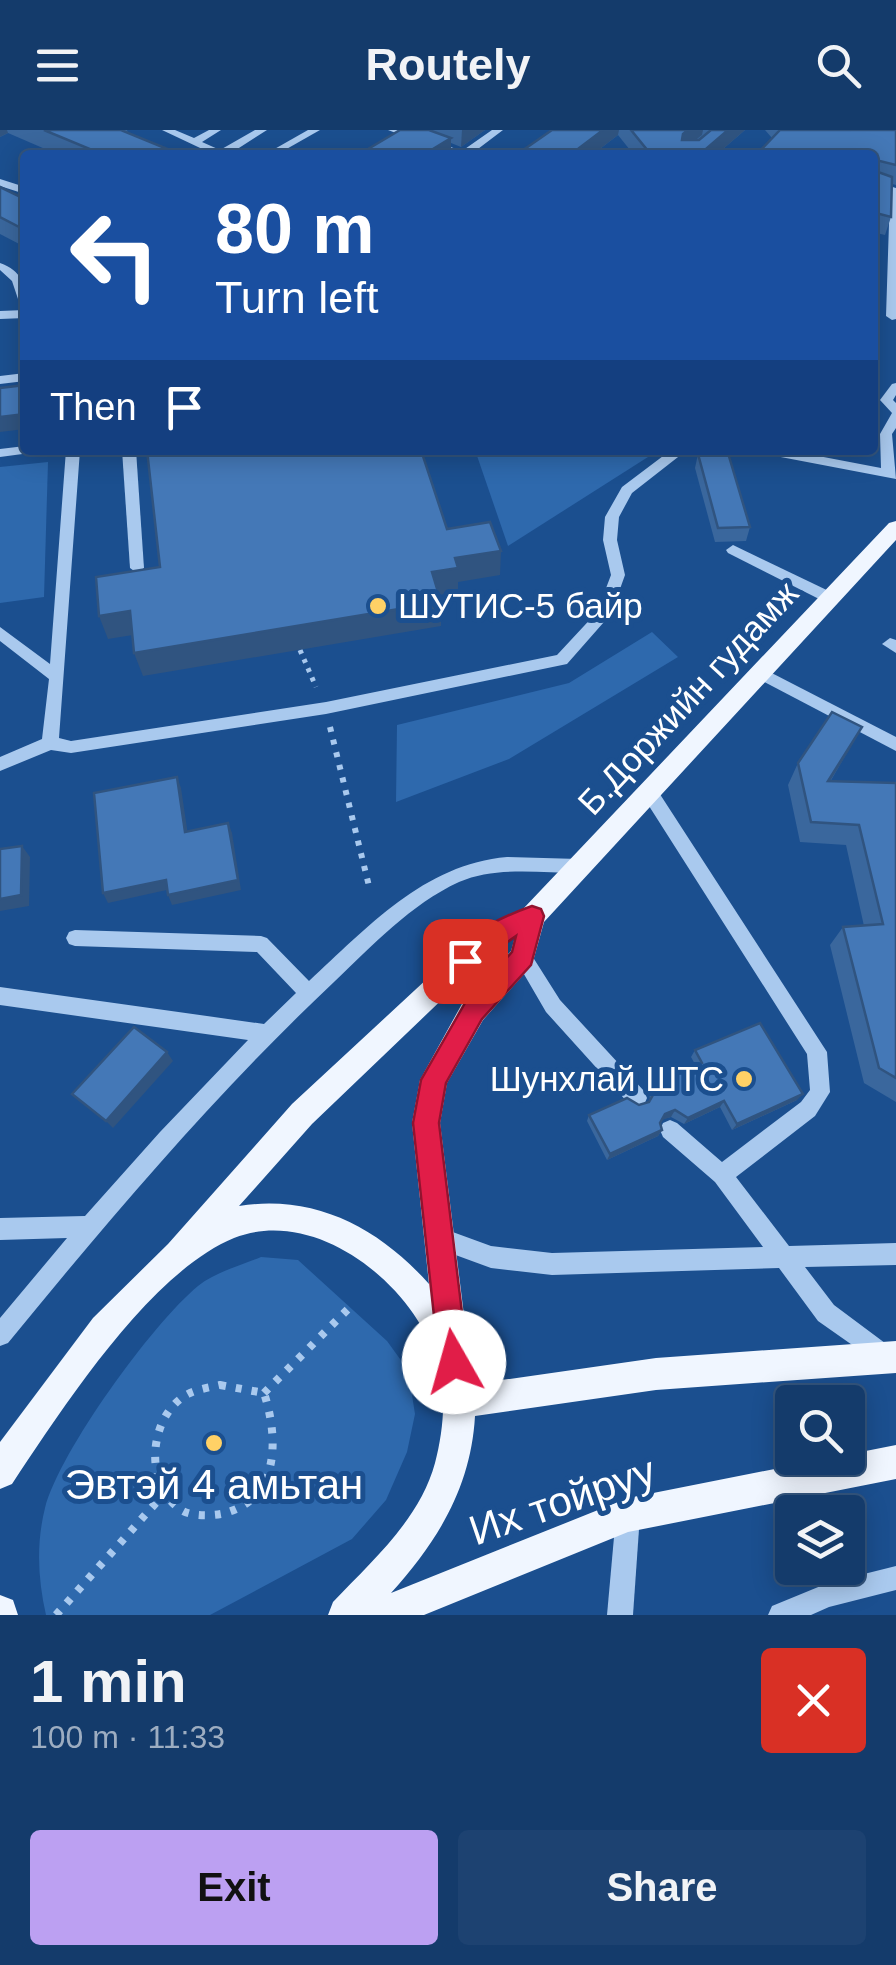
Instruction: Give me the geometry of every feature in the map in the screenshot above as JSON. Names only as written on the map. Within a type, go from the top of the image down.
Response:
[{"type":"main road","name":"Б.Доржийн гудамж","points":[[532,916],[896,528]]},
{"type":"main road","points":[[346,1615],[412,1541],[448,1478],[460,1402],[426,1123],[434,1080],[473,1011],[522,958],[532,916]]},
{"type":"main road","points":[[0,1472],[46,1402],[140,1291],[302,1114],[492,936],[532,916]]},
{"type":"main road","points":[[182,1248],[234,1222],[276,1214],[304,1218],[329,1228],[394,1267],[438,1323],[454,1362]]},
{"type":"main road","points":[[460,1402],[656,1374],[891,1357]]},
{"type":"main road","name":"Их тойруу","points":[[380,1615],[628,1515],[896,1462]]},
{"type":"street","points":[[167,130],[212,150]]},
{"type":"street","points":[[195,142],[216,130]]},
{"type":"street","points":[[228,150],[262,130]]},
{"type":"street","points":[[278,150],[315,130]]},
{"type":"street","points":[[470,150],[498,130]]},
{"type":"street","points":[[398,131],[449,150]]},
{"type":"street","points":[[878,186],[894,191],[894,317]]},
{"type":"street","points":[[791,455],[892,474],[886,434],[896,413],[886,400],[896,387]]},
{"type":"street","points":[[50,743],[72,455]]},
{"type":"street","points":[[129,455],[136,568]]},
{"type":"street","points":[[0,764],[50,743],[71,747],[326,708],[562,660],[604,614],[618,575],[610,540],[612,517],[627,490],[673,455]]},
{"type":"street","points":[[733,550],[830,598]]},
{"type":"street","points":[[0,633],[57,676]]},
{"type":"street","points":[[758,672],[892,737]]},
{"type":"street","points":[[648,790],[818,1052],[820,1092],[808,1109],[722,1175]]},
{"type":"street","points":[[0,1335],[88,1228],[264,1033],[401,910],[463,872],[500,865],[579,866]]},
{"type":"street","points":[[75,938],[261,944],[308,993]]},
{"type":"street","points":[[522,958],[553,1006],[637,1098]]},
{"type":"street","points":[[0,996],[264,1033]]},
{"type":"street","points":[[670,1130],[722,1175],[826,1312],[891,1357]]},
{"type":"street","points":[[0,1229],[88,1228]]},
{"type":"street","points":[[439,1238],[491,1257],[552,1264],[896,1254]]},
{"type":"street","points":[[620,1615],[628,1515]]},
{"type":"street","points":[[781,1615],[828,1595],[896,1578]]},
{"type":"path","points":[[300,650],[326,708],[369,886]]},
{"type":"path","points":[[264,1393],[351,1306]]},
{"type":"path","points":[[206,1384],[238,1384],[264,1393],[277,1429],[274,1462],[260,1492],[238,1510],[208,1517],[180,1510],[162,1496],[153,1468],[154,1444],[165,1416],[182,1396],[206,1384]]},
{"type":"path","points":[[56,1615],[162,1496]]},
{"type":"shaded area","points":[[477,455],[651,455],[508,546]]},
{"type":"shaded area","points":[[48,462],[44,597],[0,603],[0,467]]},
{"type":"shaded area","points":[[652,632],[678,657],[509,759],[396,802],[397,725],[569,683]]},
{"type":"shaded area","points":[[261,1257],[298,1260],[387,1341],[408,1370],[415,1414],[407,1452],[386,1500],[352,1539],[210,1615],[46,1615],[39,1562],[45,1508],[88,1423],[133,1358],[179,1304],[212,1277]]},
{"type":"building","points":[[44,130],[121,130],[170,150],[92,150]]},
{"type":"building","points":[[400,130],[429,130],[451,138],[431,150],[366,150]]},
{"type":"building","points":[[552,130],[603,130],[577,150],[523,150]]},
{"type":"building","points":[[631,130],[688,130],[682,140],[699,140],[711,130],[728,130],[705,150],[647,150]]},
{"type":"building","points":[[780,130],[896,130],[896,165],[878,160],[878,150],[761,150]]},
{"type":"building","points":[[878,172],[892,177],[891,217],[878,214]]},
{"type":"building","points":[[0,187],[20,197],[20,227],[0,217]]},
{"type":"building","points":[[20,386],[20,415],[0,417],[0,388]]},
{"type":"building","points":[[148,455],[423,455],[447,529],[490,522],[501,551],[455,558],[458,568],[432,572],[441,602],[134,653],[130,611],[99,616],[96,577],[160,567]]},
{"type":"building","points":[[698,455],[729,455],[750,527],[718,528]]},
{"type":"building","points":[[832,712],[862,727],[828,781],[896,783],[896,1078],[879,1068],[843,927],[883,924],[859,825],[811,822],[798,763]]},
{"type":"building","points":[[177,777],[185,832],[228,823],[238,880],[168,895],[166,880],[103,893],[94,793]]},
{"type":"building","points":[[22,846],[21,895],[0,899],[0,849]]},
{"type":"building","points":[[760,1023],[803,1094],[737,1124],[724,1101],[688,1118],[675,1110],[665,1114],[660,1123],[662,1130],[610,1154],[589,1115],[627,1098],[639,1105],[649,1102],[654,1093],[652,1086],[702,1063],[695,1050]]},
{"type":"building","points":[[134,1027],[167,1052],[106,1121],[72,1094]]},
{"type":"place","name":"ШУТИС-5 байр","points":[[378,606]]},
{"type":"place","name":"Шунхлай ШТС","points":[[744,1079]]},
{"type":"place","name":"Эвтэй 4 амьтан","points":[[214,1443]]},
{"type":"route","points":[[454,1362],[426,1123],[434,1080],[473,1011],[522,958],[532,916],[492,936],[465,961]]}]
